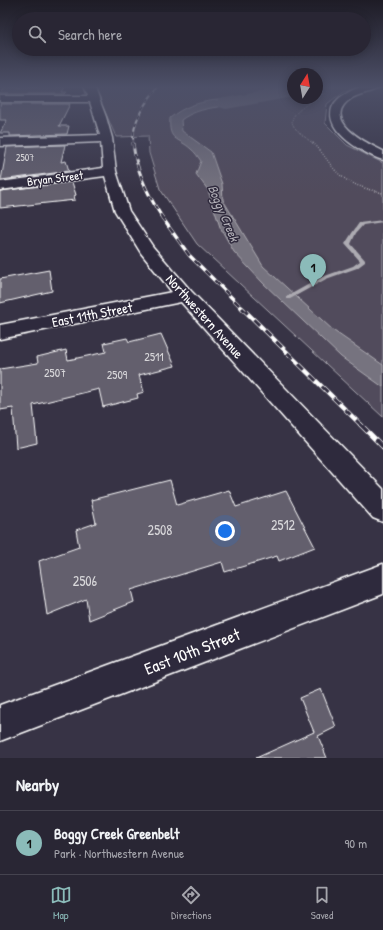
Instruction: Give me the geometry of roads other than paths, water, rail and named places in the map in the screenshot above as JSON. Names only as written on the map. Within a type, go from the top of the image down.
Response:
[{"type":"street","name":"Northwestern Avenue","points":[[102,121],[106,138],[110,171],[122,211],[147,250],[185,295],[383,510]]},
{"type":"street","points":[[337,121],[347,135],[366,148],[383,156]]},
{"type":"street","points":[[0,142],[106,138]]},
{"type":"street","name":"Bryan Street","points":[[0,186],[110,171]]},
{"type":"street","name":"East 11th Street","points":[[0,332],[185,295]]},
{"type":"street","name":"East 10th Street","points":[[0,723],[383,579]]},
{"type":"water","name":"Boggy Creek","points":[[170,121],[181,121],[182,131],[211,152],[222,184],[223,200],[263,266],[334,331],[383,365],[383,387],[341,357],[263,283],[234,252],[220,227],[208,190],[196,174],[201,161],[192,150],[172,135]]},
{"type":"waterway","points":[[288,298],[324,278],[355,267],[363,261],[348,244],[361,224],[383,221]]},
{"type":"railway","points":[[133,143],[137,121]]},
{"type":"railway","points":[[133,143],[134,153],[143,182],[162,217]]},
{"type":"railway","points":[[161,216],[189,255],[242,308]]},
{"type":"railway","points":[[242,308],[361,425]]},
{"type":"railway","points":[[361,425],[383,447]]},
{"type":"place","name":"Boggy Creek Greenbelt","points":[[313,287]]}]
